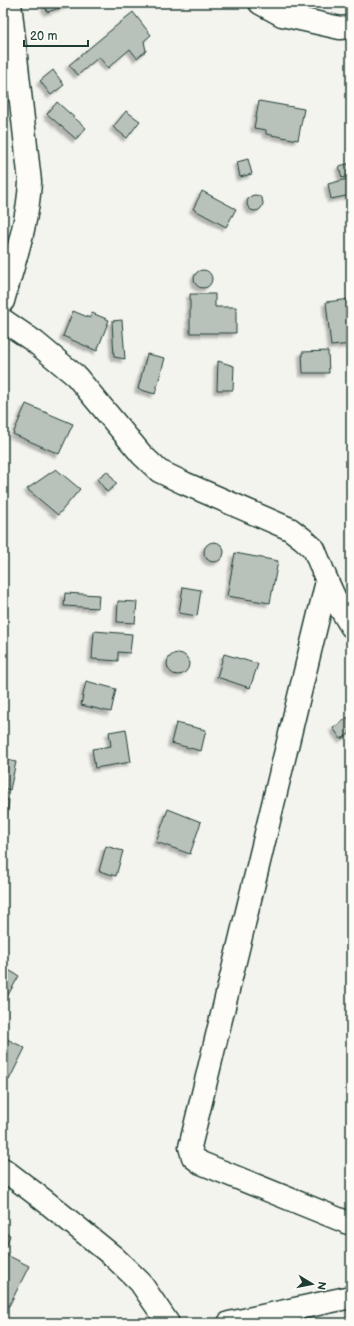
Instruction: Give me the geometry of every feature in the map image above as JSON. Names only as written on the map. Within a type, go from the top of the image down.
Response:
[{"type":"street","points":[[3,301],[21,241],[30,182],[18,61],[10,3]]},
{"type":"street","points":[[260,3],[282,15],[340,28],[351,27]]},
{"type":"street","points":[[3,320],[35,342],[76,376],[142,455],[159,471],[290,529],[303,538],[314,550],[337,603],[351,626]]},
{"type":"street","points":[[327,581],[190,1147],[193,1157],[201,1163],[351,1224]]},
{"type":"street","points":[[3,1169],[114,1257],[140,1282],[168,1323]]},
{"type":"street","points":[[3,1190],[28,1188]]},
{"type":"street","points":[[229,1323],[351,1297]]},
{"type":"building","points":[[44,3],[76,3],[47,12]]},
{"type":"building","points":[[133,12],[151,35],[144,41],[146,51],[137,58],[130,49],[108,68],[99,57],[78,75],[69,65]]},
{"type":"building","points":[[53,70],[64,85],[51,95],[40,81]]},
{"type":"building","points":[[259,101],[304,109],[298,140],[266,134],[266,130],[254,128]]},
{"type":"building","points":[[57,102],[86,128],[76,139],[47,114]]},
{"type":"building","points":[[126,111],[140,121],[127,138],[113,127]]},
{"type":"building","points":[[248,159],[252,174],[240,177],[237,162]]},
{"type":"building","points":[[351,163],[351,176],[342,178],[339,166]]},
{"type":"building","points":[[351,178],[351,195],[331,199],[328,184]]},
{"type":"building","points":[[202,191],[236,209],[226,227],[193,209]]},
{"type":"building","points":[[255,195],[261,197],[263,203],[261,209],[255,211],[249,209],[247,203],[249,197]]},
{"type":"building","points":[[203,270],[209,273],[212,279],[209,285],[203,288],[197,285],[194,279],[197,273]]},
{"type":"building","points":[[190,294],[215,294],[215,307],[236,307],[236,333],[190,333]]},
{"type":"building","points":[[351,299],[351,344],[331,346],[326,302]]},
{"type":"building","points":[[73,311],[90,318],[92,313],[109,320],[97,351],[63,336]]},
{"type":"building","points":[[122,320],[125,359],[114,357],[112,321]]},
{"type":"building","points":[[328,351],[329,373],[303,373],[302,352]]},
{"type":"building","points":[[147,354],[165,358],[155,394],[138,389]]},
{"type":"building","points":[[218,361],[234,366],[233,390],[217,390]]},
{"type":"building","points":[[26,404],[73,424],[59,454],[13,434]]},
{"type":"building","points":[[56,469],[80,489],[58,515],[27,489]]},
{"type":"building","points":[[107,471],[117,484],[107,492],[97,479]]},
{"type":"building","points":[[214,542],[221,545],[224,552],[221,559],[214,562],[207,559],[204,552],[207,545]]},
{"type":"building","points":[[235,553],[278,561],[270,603],[227,596]]},
{"type":"building","points":[[183,587],[201,590],[197,616],[179,613]]},
{"type":"building","points":[[65,593],[99,595],[98,608],[64,606]]},
{"type":"building","points":[[118,601],[137,602],[135,623],[117,622]]},
{"type":"building","points":[[94,631],[132,634],[130,653],[118,652],[118,661],[92,659]]},
{"type":"building","points":[[178,653],[186,656],[189,664],[186,672],[178,675],[170,672],[167,664],[170,656]]},
{"type":"building","points":[[224,654],[258,664],[250,688],[217,677]]},
{"type":"building","points":[[86,681],[116,689],[111,712],[81,705]]},
{"type":"building","points":[[350,716],[351,733],[341,739],[333,728]]},
{"type":"building","points":[[176,723],[206,730],[201,751],[171,743]]},
{"type":"building","points":[[126,729],[131,762],[95,768],[92,749],[111,746],[109,732]]},
{"type":"building","points":[[3,759],[16,762],[10,790],[3,788]]},
{"type":"building","points":[[3,799],[9,800],[7,818],[3,817]]},
{"type":"building","points":[[168,809],[201,822],[190,854],[156,842]]},
{"type":"building","points":[[106,846],[123,851],[116,876],[99,871]]},
{"type":"building","points":[[3,967],[19,976],[5,1000],[3,999]]},
{"type":"building","points":[[3,1037],[25,1048],[9,1080],[3,1077]]},
{"type":"building","points":[[3,1232],[10,1235],[7,1245],[3,1244]]},
{"type":"building","points":[[3,1253],[29,1266],[9,1306],[3,1303]]}]
